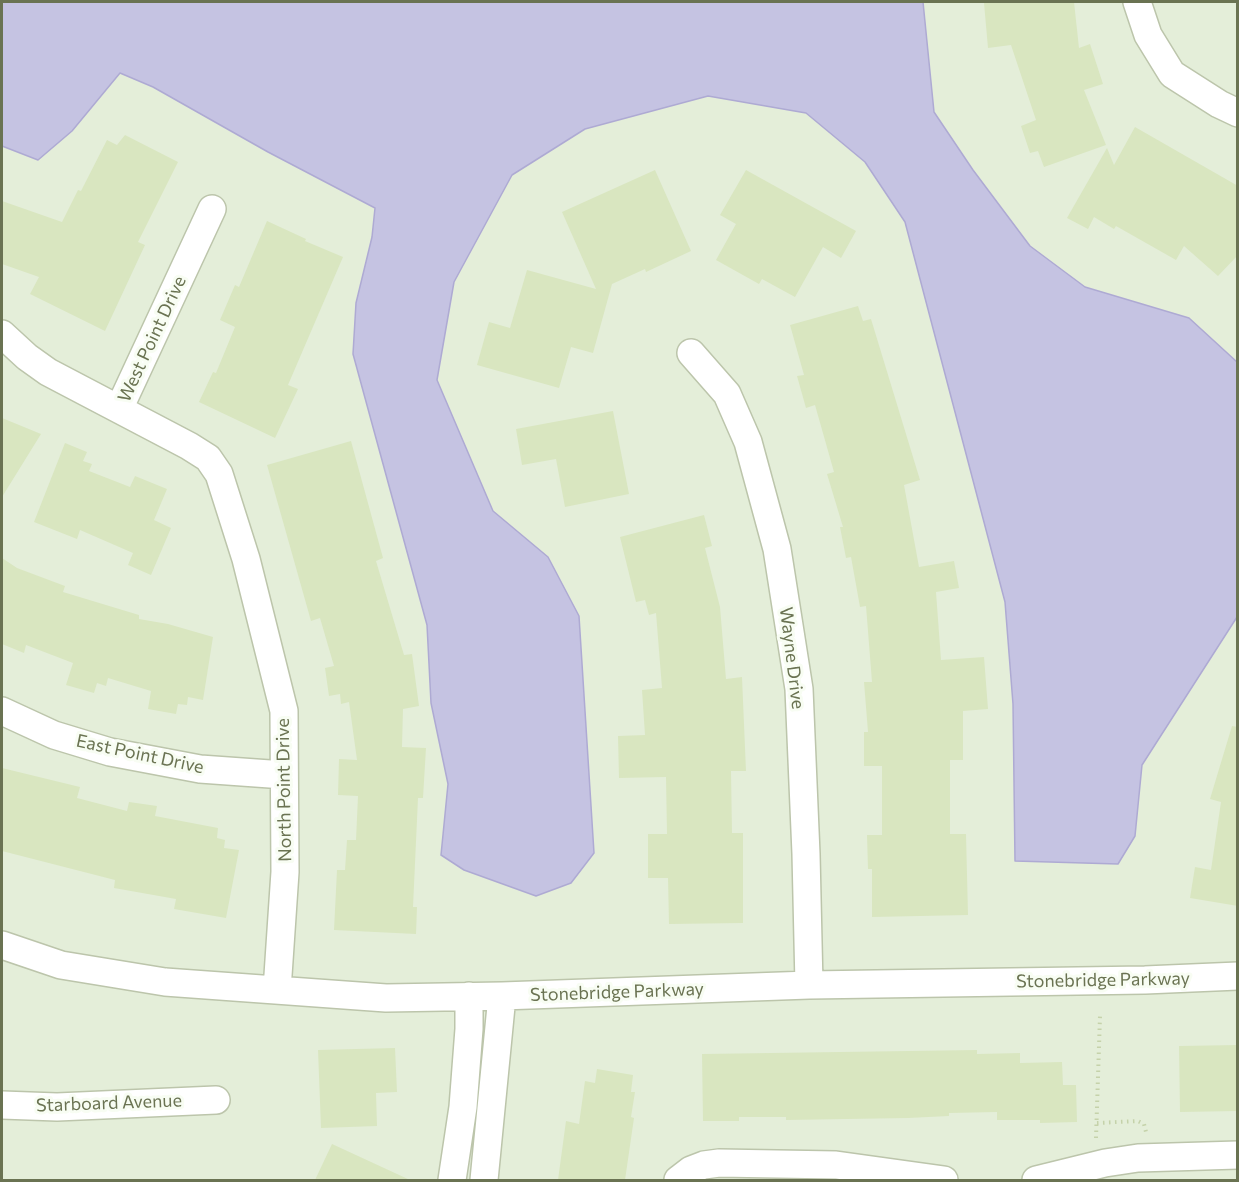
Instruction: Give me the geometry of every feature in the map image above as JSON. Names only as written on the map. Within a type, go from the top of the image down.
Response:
[{"type":"street","points":[[1137,2],[1148,34],[1172,74],[1219,104],[1238,113]]},
{"type":"street","name":"West Point Drive","points":[[208,458],[119,409],[212,209]]},
{"type":"street","points":[[2,334],[27,357],[48,372],[119,409]]},
{"type":"street","name":"Wayne Drive","points":[[691,353],[727,394],[740,423],[748,442],[777,549],[799,689],[806,854],[808,986]]},
{"type":"street","name":"North Point Drive","points":[[208,458],[219,474],[246,559],[284,711],[285,872],[277,990]]},
{"type":"street","name":"East Point Drive","points":[[2,711],[54,735],[110,752],[200,769],[284,775]]},
{"type":"street","name":"Stonebridge Parkway","points":[[2,945],[61,965],[153,981],[386,998],[1238,976]]},
{"type":"street","points":[[452,1180],[463,1107],[469,996]]},
{"type":"street","points":[[484,1180],[502,996]]},
{"type":"street","name":"Starboard Avenue","points":[[2,1105],[57,1107],[216,1100]]},
{"type":"street","points":[[1036,1180],[1105,1163],[1138,1158],[1238,1155]]},
{"type":"street","points":[[679,1179],[704,1165],[719,1163],[836,1165],[944,1180]]},
{"type":"path","points":[[1096,1148],[1100,1016]]},
{"type":"path","points":[[1097,1122],[1138,1121],[1144,1124],[1146,1136]]},
{"type":"shaded area","points":[[2,2],[1237,2],[1237,1180],[2,1180]]},
{"type":"water","points":[[2,2],[923,2],[934,112],[973,170],[1030,246],[1085,287],[1189,318],[1237,362],[1237,617],[1142,765],[1135,836],[1118,864],[1015,861],[1013,704],[1005,602],[905,222],[865,162],[806,113],[708,96],[585,129],[512,175],[454,282],[437,380],[493,511],[548,557],[579,616],[594,853],[571,883],[536,896],[464,870],[441,855],[448,784],[431,703],[427,625],[353,354],[356,303],[372,237],[375,208],[268,152],[153,87],[120,73],[72,131],[38,160],[2,146]]},
{"type":"building","points":[[1074,2],[1079,48],[1090,44],[1103,84],[1084,90],[1106,145],[1044,167],[1038,151],[1030,153],[1021,126],[1036,120],[1011,45],[988,48],[984,3]]},
{"type":"building","points":[[1135,127],[1238,186],[1238,255],[1218,276],[1184,246],[1176,260],[1116,226],[1114,229],[1094,217],[1088,229],[1067,218],[1107,148],[1114,165]]},
{"type":"building","points":[[125,135],[178,162],[138,242],[145,245],[105,331],[30,294],[39,277],[2,264],[2,201],[62,222],[107,140],[117,145]]},
{"type":"building","points":[[655,170],[691,251],[646,272],[645,269],[612,284],[593,353],[571,347],[559,388],[477,365],[489,322],[510,328],[527,270],[596,289],[562,212]]},
{"type":"building","points":[[746,170],[856,231],[841,258],[823,247],[795,297],[762,279],[759,284],[716,260],[736,224],[720,215]]},
{"type":"building","points":[[267,221],[306,239],[305,241],[343,257],[288,385],[298,389],[275,438],[199,402],[213,372],[216,373],[235,327],[220,320],[235,285],[239,287]]},
{"type":"building","points":[[858,306],[863,321],[871,319],[920,480],[904,485],[919,567],[954,561],[959,588],[936,592],[941,660],[984,657],[988,709],[963,711],[963,760],[950,760],[950,834],[966,834],[968,915],[872,917],[872,869],[868,869],[867,835],[882,835],[882,766],[864,766],[864,732],[868,732],[864,682],[872,682],[866,606],[860,607],[851,557],[846,558],[840,527],[843,527],[827,474],[834,472],[815,405],[806,408],[797,376],[804,375],[790,325]]},
{"type":"building","points":[[613,411],[629,494],[565,507],[556,459],[522,465],[516,429]]},
{"type":"building","points":[[2,418],[41,434],[2,497]]},
{"type":"building","points":[[351,441],[383,558],[376,561],[404,655],[412,654],[419,706],[403,709],[402,747],[426,748],[423,798],[418,798],[413,907],[417,907],[416,934],[334,930],[337,870],[345,870],[347,840],[356,840],[358,796],[338,795],[339,759],[357,760],[349,702],[341,704],[340,694],[329,696],[325,668],[334,666],[320,618],[311,621],[267,465]]},
{"type":"building","points":[[65,443],[87,452],[83,461],[92,464],[89,471],[130,487],[135,476],[167,489],[154,520],[171,528],[151,575],[128,565],[133,553],[80,530],[77,539],[34,522]]},
{"type":"building","points":[[704,515],[712,546],[705,548],[720,607],[726,679],[742,677],[746,771],[731,771],[732,833],[743,833],[743,923],[669,924],[668,878],[648,878],[648,834],[667,834],[666,777],[619,778],[618,736],[645,735],[642,690],[662,688],[656,613],[649,615],[645,600],[636,602],[620,537]]},
{"type":"building","points":[[2,558],[17,568],[65,586],[63,592],[139,615],[139,619],[168,624],[213,637],[203,700],[188,697],[187,705],[178,704],[176,714],[148,709],[151,691],[108,678],[106,686],[97,683],[94,693],[66,685],[73,663],[26,645],[24,653],[2,644]]},
{"type":"building","points":[[1232,726],[1238,727],[1238,906],[1190,898],[1195,867],[1211,870],[1221,802],[1210,799]]},
{"type":"building","points":[[2,768],[80,787],[77,798],[127,811],[129,802],[157,806],[155,816],[218,828],[217,838],[225,840],[224,848],[239,850],[226,918],[174,909],[176,899],[114,888],[115,880],[2,851]]},
{"type":"building","points":[[1238,1045],[1238,1111],[1180,1112],[1179,1046]]},
{"type":"building","points":[[395,1048],[397,1092],[376,1093],[377,1126],[321,1128],[318,1050]]},
{"type":"building","points":[[977,1050],[977,1054],[1020,1053],[1020,1063],[1062,1062],[1063,1085],[1076,1085],[1077,1122],[1040,1123],[1040,1120],[997,1120],[997,1112],[949,1113],[949,1116],[908,1118],[786,1120],[786,1117],[739,1117],[739,1121],[703,1121],[702,1054]]},
{"type":"building","points":[[597,1069],[633,1075],[631,1092],[635,1092],[631,1117],[634,1118],[625,1180],[558,1180],[566,1121],[579,1124],[585,1081],[595,1083]]},
{"type":"building","points":[[332,1144],[410,1180],[315,1180]]}]
